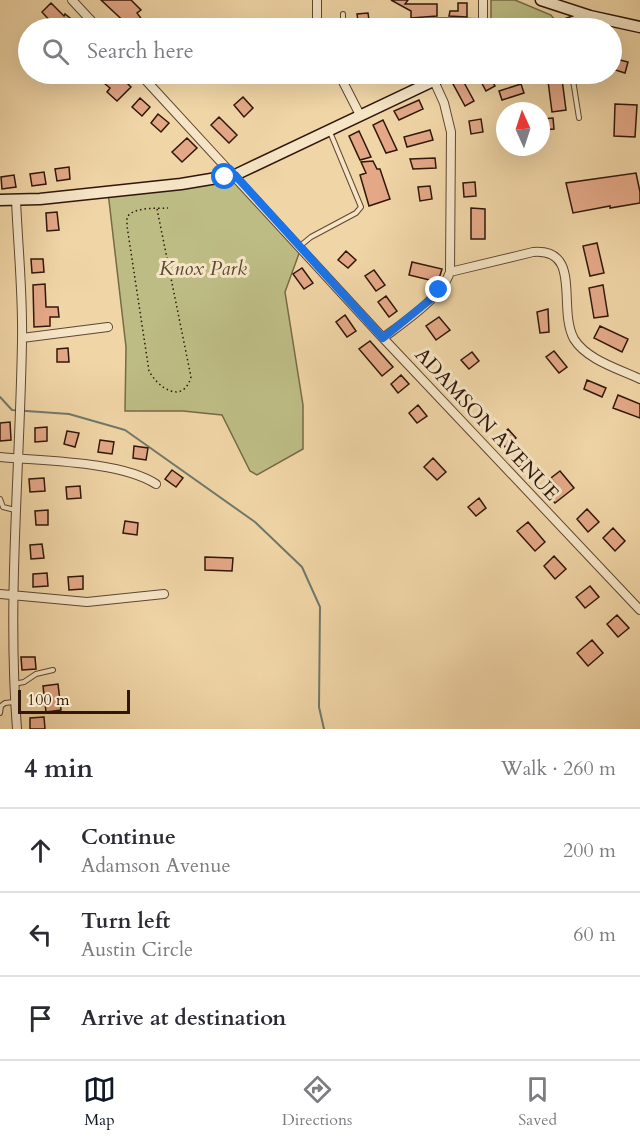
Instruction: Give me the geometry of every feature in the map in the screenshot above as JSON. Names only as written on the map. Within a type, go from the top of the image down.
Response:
[{"type":"street","points":[[72,0],[89,18]]},
{"type":"street","points":[[317,0],[317,18]]},
{"type":"street","points":[[483,0],[483,18]]},
{"type":"street","points":[[541,0],[599,18]]},
{"type":"street","points":[[586,18],[590,16]]},
{"type":"street","points":[[622,23],[640,27]]},
{"type":"street","name":"ADAMSON AVENUE","points":[[149,84],[383,338],[640,610]]},
{"type":"street","points":[[344,84],[360,115]]},
{"type":"street","points":[[0,200],[172,185],[235,175],[427,84]]},
{"type":"street","points":[[383,338],[431,299],[450,272],[451,132],[444,103],[435,84]]},
{"type":"street","points":[[16,200],[22,338],[19,459],[15,510],[14,684],[17,729]]},
{"type":"street","points":[[450,272],[533,252],[544,251],[555,255],[562,263],[568,316],[574,338],[589,354],[640,379]]},
{"type":"street","points":[[22,338],[108,327]]},
{"type":"street","points":[[0,457],[82,464],[138,474],[156,484]]},
{"type":"street","points":[[0,594],[87,602],[164,594]]},
{"type":"lane","points":[[574,84],[579,118]]},
{"type":"lane","points":[[299,246],[356,213],[361,207],[330,130]]},
{"type":"lane","points":[[0,499],[3,507],[15,510]]},
{"type":"lane","points":[[14,684],[24,682],[42,672],[53,670]]},
{"type":"lane","points":[[0,713],[1,706],[5,703],[15,702]]},
{"type":"path","points":[[157,209],[191,377],[187,386],[174,392],[161,387],[149,371],[127,226],[127,217],[131,212],[157,209],[168,208]]},
{"type":"green space","points":[[491,0],[515,0],[553,18],[491,18]]},
{"type":"green space","name":"Knox Park","points":[[235,175],[301,248],[285,292],[303,405],[303,449],[257,475],[250,471],[222,415],[183,411],[125,411],[126,347],[108,192]]},
{"type":"building","points":[[101,0],[131,0],[141,10],[137,13],[141,18],[120,18]]},
{"type":"building","points":[[391,0],[408,0],[405,4],[437,4],[437,16],[411,18],[411,11]]},
{"type":"building","points":[[51,3],[64,16],[65,14],[70,18],[47,18],[42,12]]},
{"type":"building","points":[[458,3],[467,3],[467,17],[449,16],[450,11],[458,11]]},
{"type":"building","points":[[368,13],[369,18],[358,18],[357,14]]},
{"type":"building","points":[[622,60],[628,62],[625,73],[622,72]]},
{"type":"building","points":[[105,84],[128,84],[131,87],[117,101],[107,92],[110,88]]},
{"type":"building","points":[[453,84],[465,84],[474,101],[465,106]]},
{"type":"building","points":[[482,84],[494,84],[495,86],[486,91]]},
{"type":"building","points":[[521,84],[524,93],[502,100],[499,91]]},
{"type":"building","points":[[548,84],[563,84],[566,110],[552,112]]},
{"type":"building","points":[[243,97],[253,108],[244,117],[234,105]]},
{"type":"building","points":[[140,98],[150,107],[142,116],[132,107]]},
{"type":"building","points":[[419,100],[423,109],[399,120],[394,111]]},
{"type":"building","points":[[615,104],[637,105],[635,137],[614,136]]},
{"type":"building","points":[[158,114],[169,123],[161,132],[151,123]]},
{"type":"building","points":[[219,117],[237,135],[229,143],[211,125]]},
{"type":"building","points":[[550,118],[553,118],[554,129],[550,129]]},
{"type":"building","points":[[481,119],[483,132],[471,134],[469,121]]},
{"type":"building","points":[[383,120],[397,150],[386,153],[373,125]]},
{"type":"building","points":[[430,130],[433,140],[407,147],[404,137]]},
{"type":"building","points":[[359,131],[371,157],[360,160],[349,136]]},
{"type":"building","points":[[187,138],[197,148],[182,162],[172,152]]},
{"type":"building","points":[[435,158],[436,168],[413,169],[410,159]]},
{"type":"building","points":[[373,161],[377,169],[380,169],[390,199],[369,206],[360,175],[366,173],[361,162]]},
{"type":"building","points":[[69,167],[70,179],[57,181],[55,169]]},
{"type":"building","points":[[44,172],[46,184],[32,186],[30,174]]},
{"type":"building","points":[[636,173],[640,203],[573,213],[566,183]]},
{"type":"building","points":[[14,175],[16,187],[2,189],[1,177]]},
{"type":"building","points":[[475,182],[476,196],[464,197],[463,183]]},
{"type":"building","points":[[430,186],[432,199],[420,201],[418,187]]},
{"type":"building","points":[[471,208],[485,209],[485,239],[471,239]]},
{"type":"building","points":[[57,212],[59,230],[47,231],[46,213]]},
{"type":"building","points":[[597,243],[604,273],[590,276],[583,246]]},
{"type":"building","points":[[346,251],[356,260],[348,268],[338,260]]},
{"type":"building","points":[[31,259],[43,259],[44,272],[32,273]]},
{"type":"building","points":[[412,262],[442,269],[438,282],[409,275]]},
{"type":"building","points":[[302,268],[313,283],[304,289],[293,274]]},
{"type":"building","points":[[374,270],[385,285],[376,291],[365,276]]},
{"type":"building","points":[[45,284],[46,307],[58,307],[59,317],[50,317],[50,326],[34,327],[33,285]]},
{"type":"building","points":[[603,285],[608,316],[594,318],[589,288]]},
{"type":"building","points":[[386,296],[397,311],[389,317],[378,302]]},
{"type":"building","points":[[548,309],[549,332],[540,333],[537,312]]},
{"type":"building","points":[[345,315],[356,331],[347,337],[336,322]]},
{"type":"building","points":[[439,317],[450,330],[436,340],[426,326]]},
{"type":"building","points":[[600,326],[628,339],[622,352],[594,338]]},
{"type":"building","points":[[370,341],[393,367],[382,376],[359,349]]},
{"type":"building","points":[[68,348],[69,362],[57,362],[57,349]]},
{"type":"building","points":[[554,351],[567,367],[559,373],[546,357]]},
{"type":"building","points":[[472,352],[479,361],[469,369],[461,360]]},
{"type":"building","points":[[401,375],[409,384],[398,393],[391,384]]},
{"type":"building","points":[[587,380],[606,388],[602,397],[584,389]]},
{"type":"building","points":[[618,395],[640,404],[640,418],[613,408]]},
{"type":"building","points":[[418,405],[427,416],[417,423],[409,413]]},
{"type":"building","points":[[10,422],[11,440],[0,441],[0,423]]},
{"type":"building","points":[[47,427],[47,441],[35,442],[35,428]]},
{"type":"building","points":[[508,429],[516,438],[505,447],[498,438]]},
{"type":"building","points":[[67,431],[79,433],[75,447],[64,444]]},
{"type":"building","points":[[100,440],[114,442],[112,454],[98,452]]},
{"type":"building","points":[[134,446],[148,448],[146,460],[133,458]]},
{"type":"building","points":[[433,458],[446,472],[437,480],[424,467]]},
{"type":"building","points":[[172,470],[183,478],[176,487],[165,479]]},
{"type":"building","points":[[560,471],[574,488],[555,503],[548,495],[558,487],[551,478]]},
{"type":"building","points":[[44,478],[45,491],[30,492],[29,479]]},
{"type":"building","points":[[80,486],[81,498],[67,499],[66,487]]},
{"type":"building","points":[[479,498],[486,508],[476,516],[468,507]]},
{"type":"building","points":[[587,509],[599,522],[588,532],[577,519]]},
{"type":"building","points":[[48,510],[48,525],[36,525],[35,511]]},
{"type":"building","points":[[125,521],[138,523],[137,535],[123,533]]},
{"type":"building","points":[[528,522],[545,542],[535,551],[517,531]]},
{"type":"building","points":[[613,528],[625,541],[615,551],[603,538]]},
{"type":"building","points":[[42,544],[44,558],[31,559],[30,545]]},
{"type":"building","points":[[554,556],[566,569],[555,579],[544,566]]},
{"type":"building","points":[[205,557],[233,558],[232,571],[205,570]]},
{"type":"building","points":[[47,573],[48,586],[33,587],[33,574]]},
{"type":"building","points":[[83,576],[83,589],[69,590],[68,577]]},
{"type":"building","points":[[590,586],[599,597],[585,608],[576,597]]},
{"type":"building","points":[[617,615],[629,628],[618,637],[607,624]]},
{"type":"building","points":[[592,640],[603,653],[588,666],[577,653]]},
{"type":"building","points":[[21,657],[35,657],[36,669],[22,670]]},
{"type":"building","points":[[58,684],[61,710],[46,712],[43,686]]},
{"type":"building","points":[[44,717],[45,729],[30,729],[30,718]]},
{"type":"waterway","points":[[0,397],[12,410],[69,414],[125,430],[255,522],[302,567],[320,607],[319,707],[324,729]]},
{"type":"route","points":[[225,177],[235,175],[383,338],[439,290]]}]
